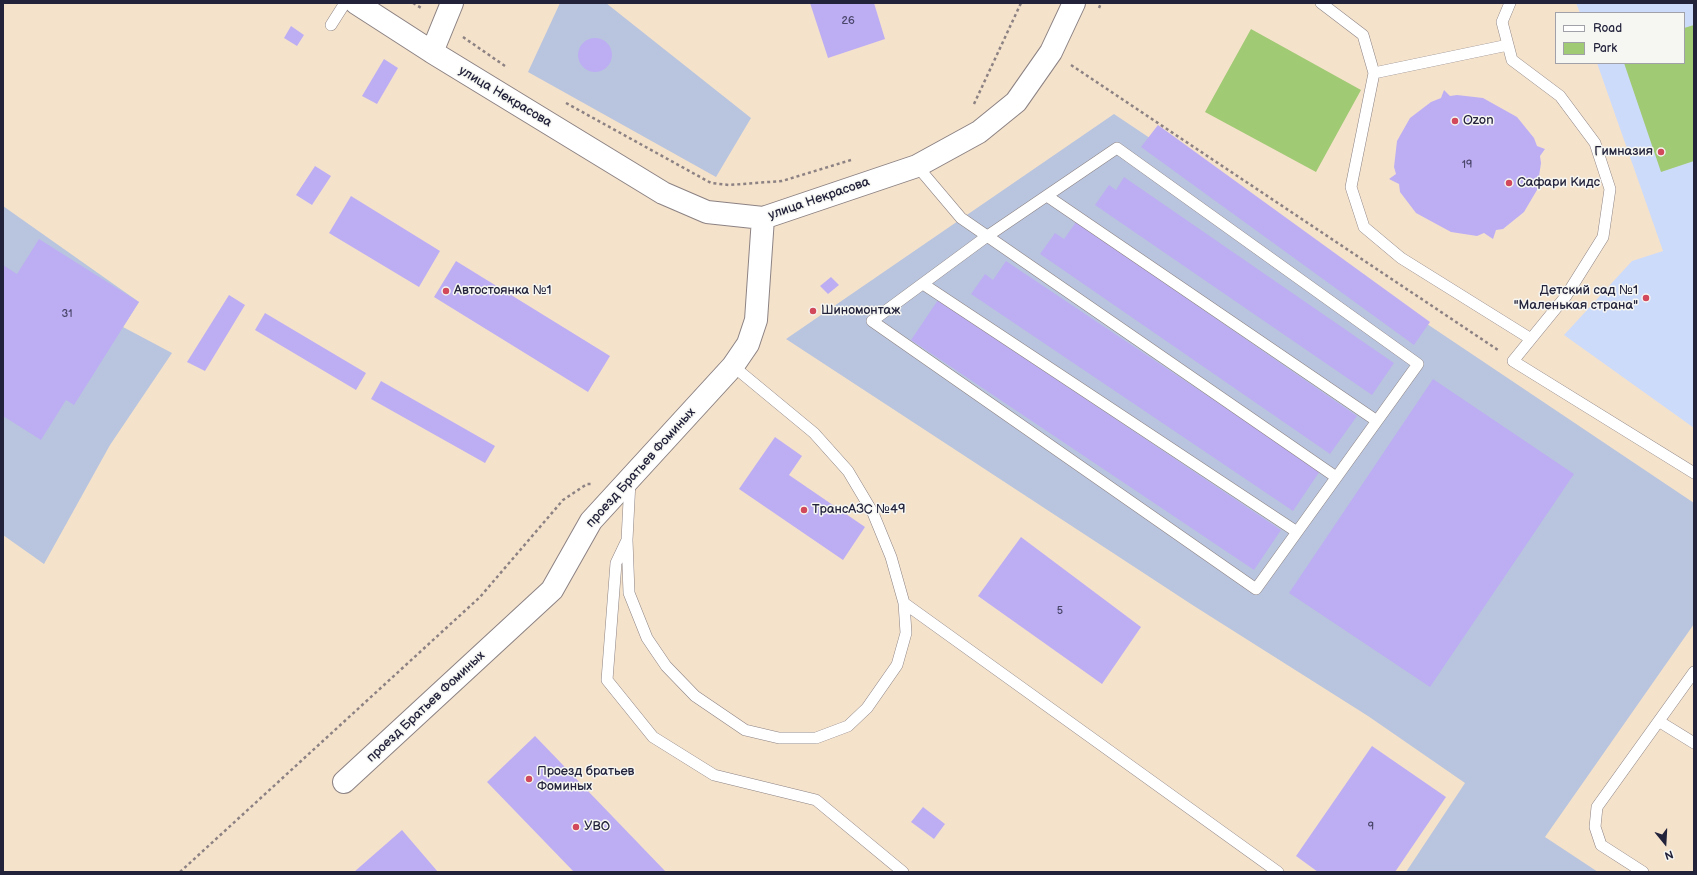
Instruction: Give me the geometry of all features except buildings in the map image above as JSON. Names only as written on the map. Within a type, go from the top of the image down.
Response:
[{"type":"street","name":"улица Некрасова","points":[[356,3],[432,52],[663,193],[707,212],[763,218],[917,166],[979,132],[1016,102],[1052,52],[1074,3]]},
{"type":"street","points":[[432,52],[452,3]]},
{"type":"street","name":"проезд Братьев Фоминых","points":[[344,782],[552,590],[591,521],[733,366],[748,344],[756,320],[763,218]]},
{"type":"lane","points":[[331,25],[345,3]]},
{"type":"lane","points":[[1321,3],[1363,36],[1374,73],[1351,187],[1364,227],[1401,258],[1530,339]]},
{"type":"lane","points":[[1510,3],[1502,22],[1512,60],[1560,96],[1595,143],[1610,189],[1603,236],[1566,296],[1513,361],[1694,473]]},
{"type":"lane","points":[[1374,73],[1508,45]]},
{"type":"lane","points":[[1117,148],[1418,364],[1256,589],[872,321],[986,237],[1117,148]]},
{"type":"lane","points":[[917,166],[961,218],[986,237],[1336,477]]},
{"type":"lane","points":[[1047,196],[1377,421]]},
{"type":"lane","points":[[923,284],[1297,532]]},
{"type":"lane","points":[[630,479],[627,540],[629,593],[647,638],[666,666],[695,696],[745,730],[779,738],[816,738],[848,726],[867,708],[897,665],[906,633],[904,603],[890,557],[873,514],[848,471],[814,433],[733,366]]},
{"type":"lane","points":[[627,540],[616,563],[607,680],[653,737],[714,776],[816,800],[903,872]]},
{"type":"lane","points":[[904,603],[1278,872]]},
{"type":"lane","points":[[1643,872],[1601,845],[1595,828],[1597,807],[1660,722],[1694,672]]},
{"type":"lane","points":[[1660,722],[1694,743]]},
{"type":"path","points":[[413,3],[506,66]]},
{"type":"path","points":[[973,106],[1021,3]]},
{"type":"path","points":[[1071,64],[1513,361]]},
{"type":"path","points":[[565,102],[711,183],[729,185],[782,181],[857,158]]},
{"type":"path","points":[[180,872],[480,597],[563,500],[587,484],[630,479]]},
{"type":"shaded area","points":[[560,3],[606,3],[751,118],[716,177],[528,72]]},
{"type":"shaded area","points":[[1576,3],[1694,3],[1694,428],[1564,335],[1632,261],[1663,251],[1597,64],[1685,64],[1685,12],[1580,12]]},
{"type":"shaded area","points":[[1114,114],[1694,503],[1694,624],[1545,837],[1598,872],[1406,872],[1465,783],[1368,716],[1194,606],[786,339]]},
{"type":"shaded area","points":[[3,206],[139,302],[123,327],[172,353],[110,445],[44,564],[3,535]]},
{"type":"green space","points":[[1694,25],[1694,161],[1661,172],[1624,64],[1685,64],[1685,28]]},
{"type":"green space","points":[[1251,29],[1361,90],[1316,172],[1205,112]]},
{"type":"place","name":"Ozon","points":[[1455,121]]},
{"type":"place","name":"Гимназия","points":[[1661,152]]},
{"type":"place","name":"Сафари Кидс","points":[[1509,183]]},
{"type":"place","name":"Автостоянка №1","points":[[446,291]]},
{"type":"place","name":"Детский сад №1 \"Маленькая страна\"","points":[[1646,298]]},
{"type":"place","name":"Шиномонтаж","points":[[813,311]]},
{"type":"place","name":"ТрансАЗС №49","points":[[804,510]]},
{"type":"place","name":"Проезд братьев Фоминых","points":[[529,779]]},
{"type":"place","name":"УВО","points":[[576,827]]}]
